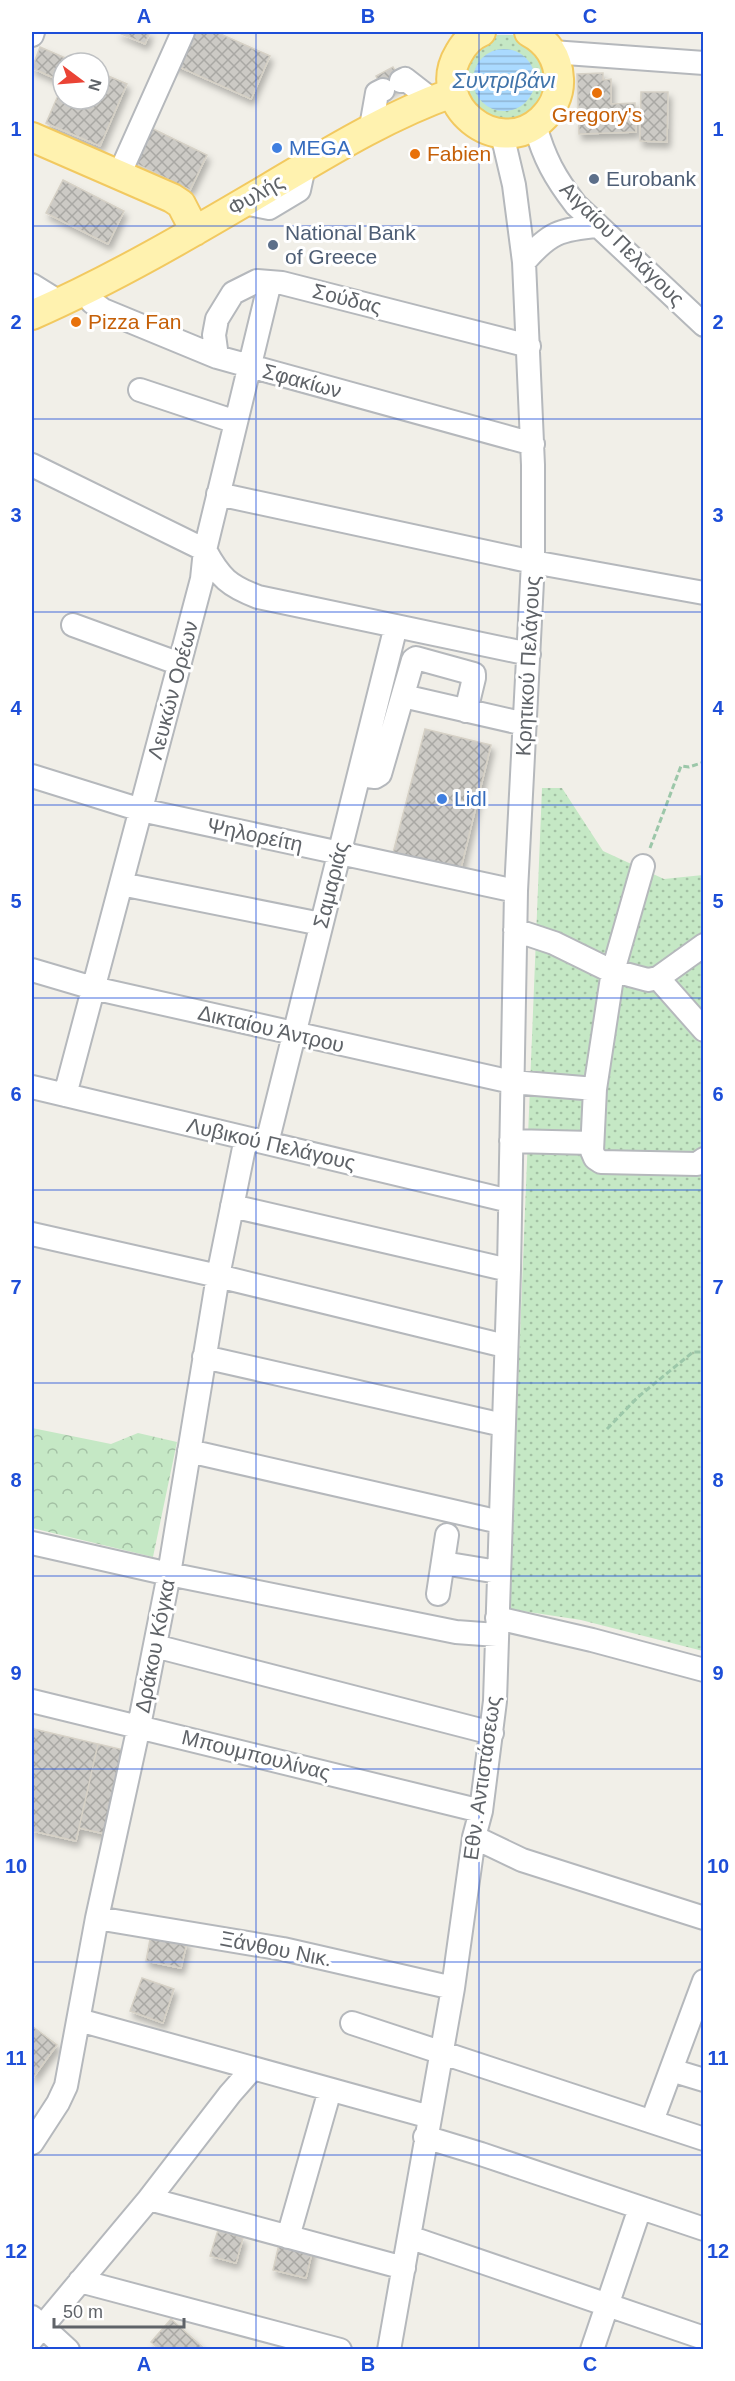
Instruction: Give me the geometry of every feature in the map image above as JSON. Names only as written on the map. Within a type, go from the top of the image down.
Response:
[{"type":"main road","points":[[482,32],[464,45],[455,59],[451,76],[442,96],[459,108],[471,122],[486,130],[502,134],[519,132],[535,125],[552,107],[559,84],[558,67],[540,38]]},
{"type":"main road","name":"Φυλής","points":[[32,315],[195,231],[371,127],[442,96]]},
{"type":"main road","points":[[32,137],[172,198],[181,204],[195,231]]},
{"type":"main road","name":"Φυλής","points":[[32,322],[72,296]]},
{"type":"street","points":[[119,175],[183,32]]},
{"type":"street","points":[[540,38],[704,63]]},
{"type":"street","points":[[371,127],[377,93],[405,79],[442,96]]},
{"type":"street","name":"Αιγαίου Πελάγους","points":[[535,125],[543,154],[559,183],[576,205],[704,325]]},
{"type":"street","name":"Κρητικού Πελάγους","points":[[502,134],[514,185],[524,262],[533,444],[533,562],[516,891],[510,1201]]},
{"type":"street","points":[[524,262],[540,244],[554,234],[573,228],[598,226]]},
{"type":"street","name":"Σούδας","points":[[216,357],[214,336],[217,319],[233,293],[257,281],[324,293],[529,346]]},
{"type":"street","name":"Λευκών Ορέων","points":[[65,1095],[202,579],[205,550],[270,282]]},
{"type":"street","name":"Σφακίων","points":[[32,285],[92,303],[103,310],[216,357],[533,444]]},
{"type":"street","points":[[140,390],[236,422]]},
{"type":"street","points":[[32,465],[205,550],[216,570],[235,589],[258,597],[529,654]]},
{"type":"street","points":[[218,494],[533,562],[704,593]]},
{"type":"street","points":[[73,625],[180,664]]},
{"type":"street","name":"Σαμαριάς","points":[[256,1141],[294,1034],[396,626]]},
{"type":"street","points":[[359,775],[375,777],[380,774],[411,663],[416,658],[474,674],[466,711]]},
{"type":"street","points":[[403,696],[525,724]]},
{"type":"street","name":"Ψηλορείτη","points":[[32,776],[141,810],[516,891]]},
{"type":"street","points":[[643,866],[613,971],[595,1089],[592,1151],[595,1158],[601,1162],[697,1164],[704,1159]]},
{"type":"street","points":[[121,884],[321,924]]},
{"type":"street","points":[[515,930],[554,943],[613,971],[642,979],[658,978],[704,945]]},
{"type":"street","name":"Δικταίου Άντρου","points":[[32,970],[93,988],[512,1082],[595,1089]]},
{"type":"street","points":[[658,978],[704,1030]]},
{"type":"street","name":"Λυβικού Πελάγους","points":[[32,1087],[510,1201]]},
{"type":"street","name":"Δράκου Κόγκα","points":[[32,2142],[58,2103],[66,2086],[97,1918],[140,1726],[169,1574],[204,1357],[232,1206],[256,1141]]},
{"type":"street","points":[[511,1141],[592,1143]]},
{"type":"street","name":"Εθν. Αντιστάσεως","points":[[389,2349],[453,1988],[474,1837],[492,1733],[510,1201]]},
{"type":"street","points":[[232,1206],[509,1270]]},
{"type":"street","points":[[32,1234],[218,1276],[505,1346]]},
{"type":"street","points":[[204,1357],[503,1425]]},
{"type":"street","points":[[189,1451],[500,1522]]},
{"type":"street","points":[[438,1594],[447,1535]]},
{"type":"street","points":[[32,1543],[169,1574],[456,1632],[497,1626],[592,1640],[704,1670]]},
{"type":"street","points":[[442,1563],[498,1572]]},
{"type":"street","points":[[155,1646],[492,1733]]},
{"type":"street","name":"Μπουμπουλίνας","points":[[32,1701],[480,1811]]},
{"type":"street","points":[[474,1837],[522,1860],[704,1918]]},
{"type":"street","name":"Ξάνθου Νικ.","points":[[97,1918],[283,1949],[453,1988]]},
{"type":"street","points":[[652,2121],[704,1981]]},
{"type":"street","points":[[79,2020],[330,2090],[427,2127],[481,2154],[704,2229]]},
{"type":"street","points":[[352,2024],[441,2051],[704,2139]]},
{"type":"street","points":[[68,2349],[35,2328],[80,2281],[252,2069]]},
{"type":"street","points":[[671,2070],[704,2080]]},
{"type":"street","points":[[288,2236],[330,2090]]},
{"type":"street","points":[[148,2199],[404,2268]]},
{"type":"street","points":[[592,2349],[640,2208]]},
{"type":"street","points":[[409,2237],[704,2338]]},
{"type":"street","points":[[80,2281],[340,2349]]},
{"type":"path","points":[[643,866],[681,766],[689,767],[704,762]]},
{"type":"path","points":[[608,1429],[638,1397],[693,1352],[704,1352]]},
{"type":"green space","points":[[497,35],[513,35],[527,40],[538,50],[550,77],[542,106],[504,127],[465,106],[462,62],[483,39]]},
{"type":"green space","points":[[542,788],[562,788],[603,851],[664,879],[703,875],[703,1651],[581,1620],[509,1609]]},
{"type":"green space","points":[[32,1428],[111,1444],[138,1433],[177,1442],[153,1557],[32,1528]]},
{"type":"water","name":"Συντριβάνι","points":[[498,49],[510,49],[526,58],[533,68],[535,80],[533,92],[526,102],[510,111],[498,111],[487,106],[478,97],[473,86],[473,74],[478,63],[487,54]]},
{"type":"building","points":[[117,32],[150,32],[145,44]]},
{"type":"building","points":[[185,32],[216,32],[270,56],[251,99],[170,63]]},
{"type":"building","points":[[40,47],[51,52],[51,77],[32,68]]},
{"type":"building","points":[[393,67],[402,83],[385,93],[376,76]]},
{"type":"building","points":[[603,73],[603,80],[611,79],[611,104],[635,103],[636,132],[579,134],[577,74]]},
{"type":"building","points":[[111,77],[127,84],[100,146],[46,123],[51,111],[111,111]]},
{"type":"building","points":[[641,92],[668,92],[667,142],[640,141]]},
{"type":"building","points":[[143,124],[207,155],[190,190],[126,159]]},
{"type":"building","points":[[63,180],[124,211],[108,244],[46,213]]},
{"type":"building","name":"Lidl","points":[[425,729],[491,745],[461,868],[393,853]]},
{"type":"building","points":[[34,1729],[98,1744],[76,1841],[32,1831],[32,1738]]},
{"type":"building","points":[[98,1744],[124,1750],[105,1834],[79,1828]]},
{"type":"building","points":[[151,1934],[187,1942],[181,1968],[146,1961]]},
{"type":"building","points":[[142,1978],[174,1989],[163,2023],[130,2011]]},
{"type":"building","points":[[32,2026],[57,2045],[32,2079]]},
{"type":"building","points":[[218,2230],[243,2238],[236,2263],[210,2256]]},
{"type":"building","points":[[280,2240],[313,2248],[306,2278],[273,2270]]},
{"type":"building","points":[[171,2319],[206,2350],[160,2350],[151,2342]]},
{"type":"place","name":"Gregory's","points":[[597,93]]},
{"type":"place","name":"MEGA","points":[[277,148]]},
{"type":"place","name":"Fabien","points":[[415,154]]},
{"type":"place","name":"Eurobank","points":[[594,179]]},
{"type":"place","name":"National Bank of Greece","points":[[273,245]]},
{"type":"place","name":"Pizza Fan","points":[[76,322]]},
{"type":"place","name":"Lidl","points":[[442,799]]}]
